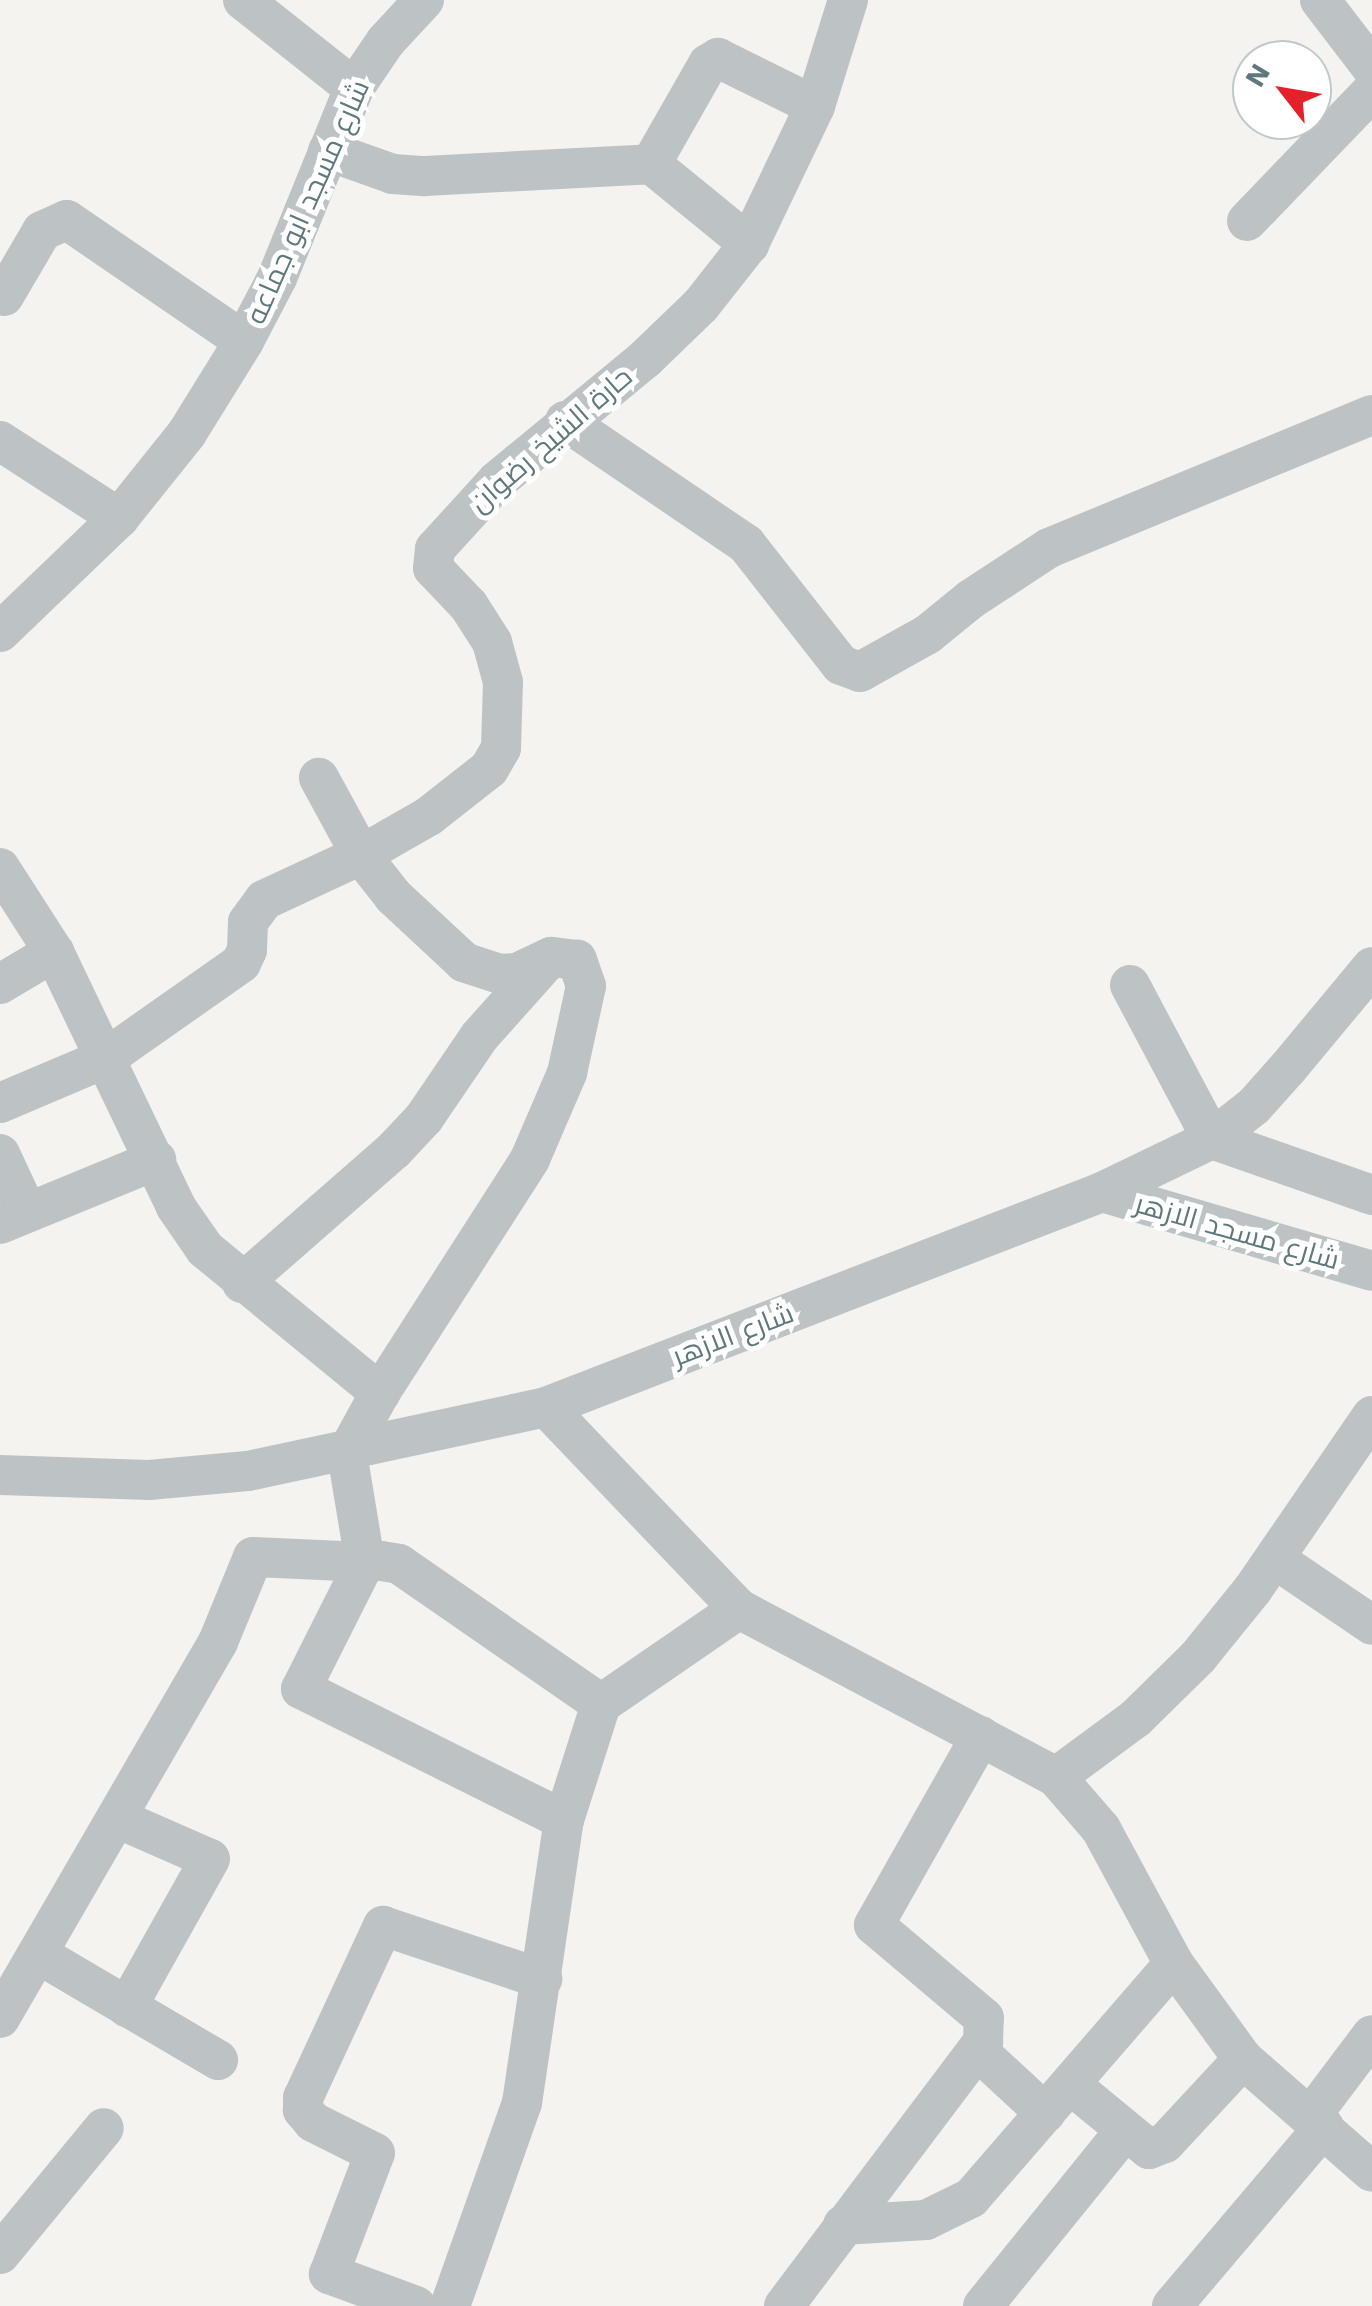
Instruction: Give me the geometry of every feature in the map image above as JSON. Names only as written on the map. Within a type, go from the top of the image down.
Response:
[{"type":"street","points":[[242,0],[354,88]]},
{"type":"street","name":"شارع مسجد ابو جماعه","points":[[3,627],[119,518],[187,433],[244,342],[298,231],[354,88],[386,42],[424,0]]},
{"type":"street","name":"حارة الشيخ رضوان","points":[[0,1104],[106,1058],[241,963],[247,950],[248,922],[264,900],[361,855],[472,785],[489,770],[501,748],[504,682],[492,642],[470,606],[438,576],[431,558],[497,481],[565,421],[645,359],[701,305],[749,244],[815,106],[848,0]]},
{"type":"street","points":[[1320,0],[1372,68]]},
{"type":"street","points":[[650,164],[708,64],[718,58],[815,106]]},
{"type":"street","points":[[1247,221],[1372,91]]},
{"type":"street","points":[[328,150],[393,174],[425,176],[650,164],[749,244]]},
{"type":"street","points":[[4,296],[42,231],[67,220],[244,342]]},
{"type":"street","points":[[565,421],[746,544],[841,665],[860,672],[917,641],[971,599],[1049,548],[1372,415]]},
{"type":"street","points":[[0,441],[119,518]]},
{"type":"street","points":[[320,778],[361,855],[394,897],[464,962],[500,974],[517,973],[551,957],[577,960],[586,986],[567,1074],[530,1158],[380,1393],[346,1454],[366,1562],[302,1689],[564,1820]]},
{"type":"street","points":[[0,868],[54,952],[176,1207],[205,1249],[380,1393]]},
{"type":"street","points":[[0,984],[54,952]]},
{"type":"street","points":[[242,1283],[394,1150],[424,1118],[490,1023],[551,957]]},
{"type":"street","name":"شارع الازهر","points":[[0,1475],[149,1480],[248,1472],[346,1454],[546,1407],[1102,1192],[1212,1139],[1254,1106],[1372,966]]},
{"type":"street","points":[[1130,985],[1212,1139],[1372,1195]]},
{"type":"street","points":[[0,1154],[13,1218],[156,1160]]},
{"type":"street","name":"شارع مسجد الازهر","points":[[1102,1192],[1372,1271]]},
{"type":"street","points":[[546,1407],[739,1608],[1056,1777],[1102,1828],[1174,1964],[1242,2060],[1372,2172]]},
{"type":"street","points":[[1056,1777],[1136,1718],[1185,1670],[1275,1559],[1372,1416]]},
{"type":"street","points":[[218,2060],[128,2006],[14,1983],[118,1819],[218,1642],[253,1557],[399,1564],[601,1704]]},
{"type":"street","points":[[1275,1559],[1372,1625]]},
{"type":"street","points":[[450,2306],[522,2104],[564,1820],[601,1704],[739,1608]]},
{"type":"street","points":[[784,2306],[986,2034],[984,2018],[874,1925],[981,1736]]},
{"type":"street","points":[[118,1819],[210,1859],[128,2006]]},
{"type":"street","points":[[416,2306],[329,2274],[375,2153],[313,2122],[303,2110],[303,2098],[384,1926],[542,1979]]},
{"type":"street","points":[[843,2225],[926,2220],[951,2210],[984,2184],[1174,1964]]},
{"type":"street","points":[[1172,2306],[1317,2122],[1372,2034]]},
{"type":"street","points":[[976,2050],[1149,2149],[1165,2143],[1242,2060]]},
{"type":"street","points":[[0,2254],[104,2128]]},
{"type":"street","points":[[983,2306],[1124,2132]]}]
